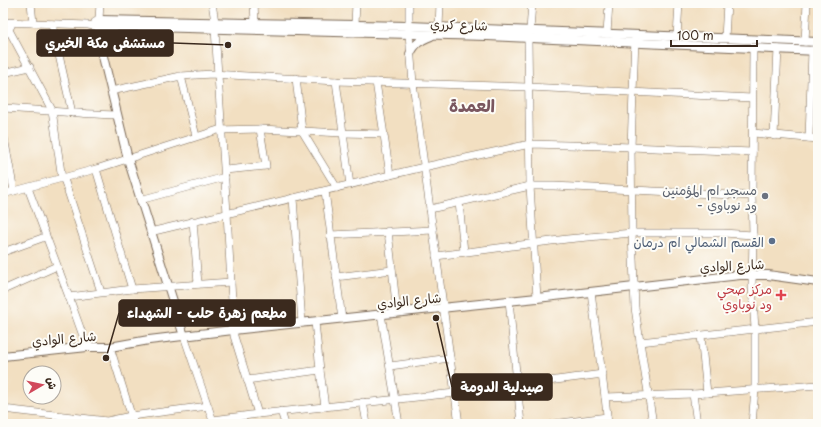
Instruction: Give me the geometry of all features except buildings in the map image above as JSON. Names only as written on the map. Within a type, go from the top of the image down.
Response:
[{"type":"main road","name":"شارع كرري","points":[[215,25],[255,23],[355,24],[409,30],[433,35],[530,30],[607,34],[634,39],[778,49],[815,50]]},
{"type":"main road","name":"شارع كرري","points":[[99,24],[215,25],[409,30],[439,27],[528,39],[634,39],[677,37],[818,42]]},
{"type":"main road","points":[[99,24],[99,40],[116,115],[140,200],[184,336]]},
{"type":"main road","points":[[410,54],[415,44],[433,35]]},
{"type":"main road","name":"شارع الوادي","points":[[3,356],[87,347],[110,347],[149,340],[234,330],[753,274],[818,282]]},
{"type":"street","points":[[32,3],[33,23]]},
{"type":"street","points":[[3,22],[88,25],[99,24],[100,3]]},
{"type":"street","points":[[212,3],[215,25],[228,213],[234,330],[236,345],[258,414]]},
{"type":"street","points":[[254,3],[255,23]]},
{"type":"street","points":[[355,24],[356,3]]},
{"type":"street","points":[[410,3],[409,30],[412,83],[459,424]]},
{"type":"street","points":[[439,27],[440,3]]},
{"type":"street","points":[[530,30],[532,3]]},
{"type":"street","points":[[607,34],[609,3]]},
{"type":"street","points":[[677,37],[679,3]]},
{"type":"street","points":[[725,38],[727,3]]},
{"type":"street","points":[[805,42],[807,3]]},
{"type":"street","points":[[3,37],[14,23]]},
{"type":"street","points":[[52,24],[72,114]]},
{"type":"street","points":[[9,30],[30,66],[52,110],[63,179],[101,292]]},
{"type":"street","points":[[528,39],[530,186],[537,298]]},
{"type":"street","points":[[634,39],[631,190],[635,308],[653,424]]},
{"type":"street","points":[[752,424],[755,389],[755,328],[752,287],[753,47]]},
{"type":"street","points":[[774,136],[778,49]]},
{"type":"street","points":[[809,138],[815,50]]},
{"type":"street","points":[[3,73],[30,66]]},
{"type":"street","points":[[111,91],[181,76],[218,74],[336,81],[528,86],[752,98]]},
{"type":"street","points":[[181,76],[196,136]]},
{"type":"street","points":[[296,78],[302,130],[337,188]]},
{"type":"street","points":[[336,81],[350,185]]},
{"type":"street","points":[[376,82],[390,175]]},
{"type":"street","points":[[3,108],[52,110],[72,114],[116,115]]},
{"type":"street","points":[[3,194],[63,179],[222,129],[302,130],[343,134],[383,134]]},
{"type":"street","points":[[140,200],[225,174],[266,166],[260,129]]},
{"type":"street","points":[[3,132],[14,191]]},
{"type":"street","points":[[753,133],[774,136],[818,138]]},
{"type":"street","points":[[150,232],[424,167],[530,144],[752,152]]},
{"type":"street","points":[[96,169],[132,289]]},
{"type":"street","points":[[430,209],[530,186],[752,196]]},
{"type":"street","points":[[28,188],[87,347]]},
{"type":"street","points":[[325,191],[342,319]]},
{"type":"street","points":[[293,198],[302,323]]},
{"type":"street","points":[[459,202],[464,252]]},
{"type":"street","points":[[193,221],[198,284]]},
{"type":"street","points":[[330,234],[433,230]]},
{"type":"street","points":[[388,232],[397,313]]},
{"type":"street","points":[[436,256],[632,233],[716,233],[753,235]]},
{"type":"street","points":[[3,252],[46,237]]},
{"type":"street","points":[[3,290],[57,266]]},
{"type":"street","points":[[336,277],[392,270]]},
{"type":"street","points":[[69,297],[132,289],[231,282]]},
{"type":"street","points":[[553,424],[608,420],[591,292]]},
{"type":"street","points":[[509,300],[521,424]]},
{"type":"street","points":[[381,314],[399,424]]},
{"type":"street","points":[[315,322],[325,406]]},
{"type":"street","points":[[640,342],[818,322]]},
{"type":"street","points":[[184,336],[214,422],[281,411],[455,393],[603,374]]},
{"type":"street","points":[[701,336],[707,393]]},
{"type":"street","points":[[110,347],[134,424]]},
{"type":"street","points":[[390,366],[450,358]]},
{"type":"street","points":[[247,380],[320,370]]},
{"type":"street","points":[[606,397],[693,394],[818,385]]},
{"type":"street","points":[[693,394],[697,424]]},
{"type":"street","points":[[363,402],[366,424]]},
{"type":"street","points":[[3,409],[86,422],[107,421],[131,416],[208,406]]},
{"type":"street","points":[[281,411],[285,424]]},
{"type":"place","name":"مستشفى مكة الخيري","points":[[228,45]]},
{"type":"place","name":"مسجد ام المؤمنين - ود نوباوي","points":[[765,196]]},
{"type":"place","name":"القسم الشمالي ام درمان","points":[[772,241]]},
{"type":"place","name":"مركز صحي ود نوباوي","points":[[781,295]]},
{"type":"place","name":"صيدلية الدومة","points":[[436,318]]},
{"type":"place","name":"مطعم زهرة حلب - الشهداء","points":[[106,358]]},
{"type":"district","name":"العمدة","points":[[472,105]]}]
